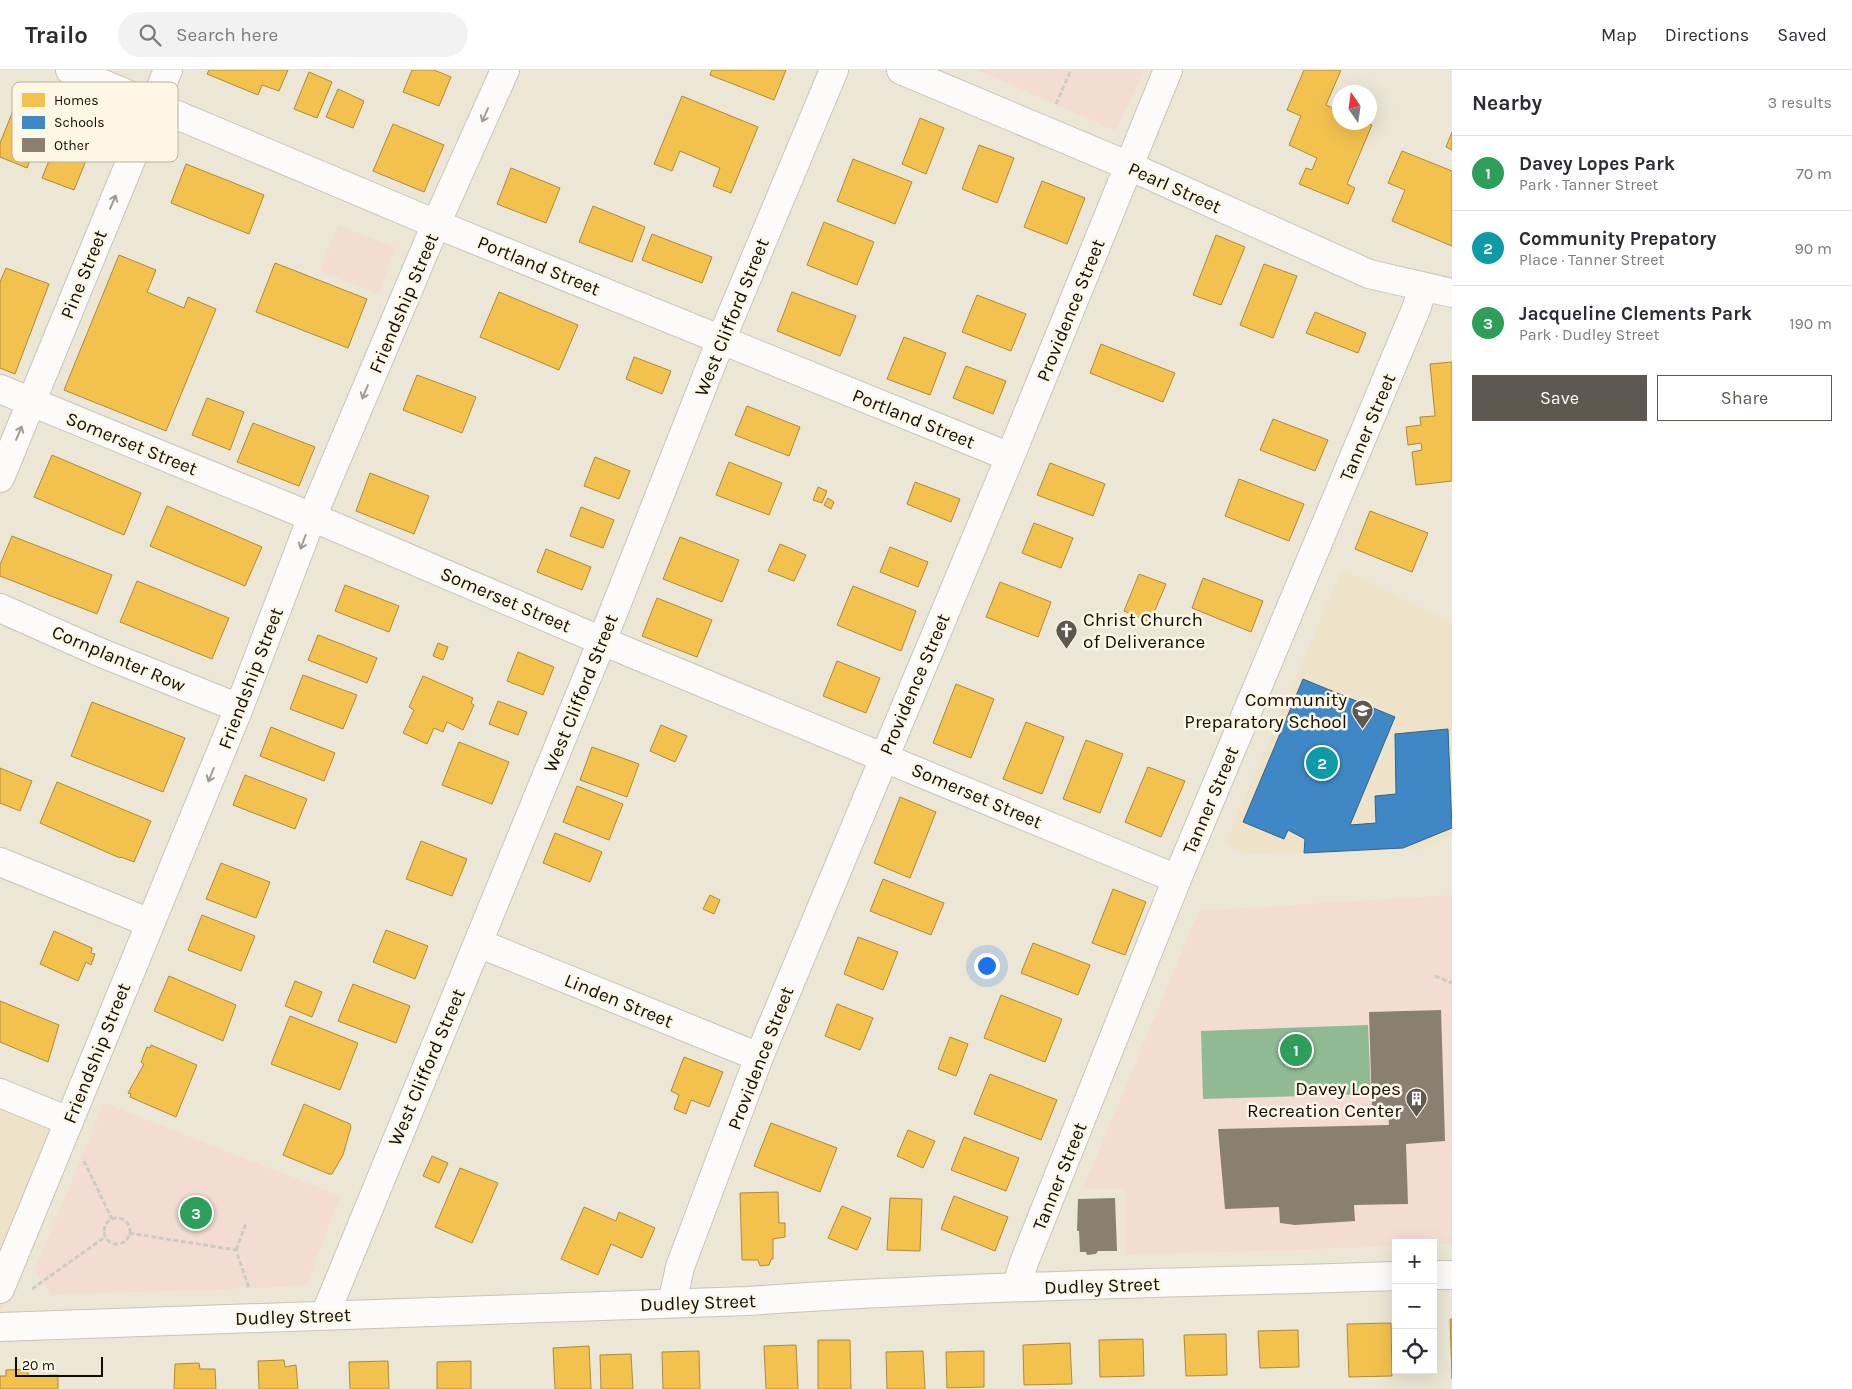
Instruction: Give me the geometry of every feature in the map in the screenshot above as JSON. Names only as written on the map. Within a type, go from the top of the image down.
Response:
[{"type":"street","name":"Portland Street","points":[[70,70],[99,82]]},
{"type":"street","name":"Pine Street","points":[[163,82],[168,70]]},
{"type":"street","name":"Friendship Street","points":[[0,1288],[239,708],[312,517],[436,224],[505,70]]},
{"type":"street","name":"West Clifford Street","points":[[325,1315],[602,640],[720,340],[834,70]]},
{"type":"street","name":"Pearl Street","points":[[901,70],[1129,166],[1369,274],[1423,288],[1452,293]]},
{"type":"street","name":"Providence Street","points":[[672,1303],[680,1267],[759,1056],[1010,457],[1168,70]]},
{"type":"street","name":"Portland Street","points":[[178,115],[436,224],[1010,457]]},
{"type":"street","name":"Pine Street","points":[[0,478],[131,162]]},
{"type":"street","name":"Tanner Street","points":[[1016,1287],[1025,1260],[1177,879],[1416,310],[1423,288]]},
{"type":"street","name":"Somerset Street","points":[[0,389],[312,517],[602,640],[1177,879]]},
{"type":"street","name":"Cornplanter Row","points":[[0,608],[100,652],[239,708]]},
{"type":"street","points":[[0,862],[150,923]]},
{"type":"street","name":"Linden Street","points":[[478,943],[759,1056]]},
{"type":"street","points":[[0,1093],[68,1122]]},
{"type":"street","points":[[1437,1275],[1452,1274]]},
{"type":"street","name":"Dudley Street","points":[[0,1327],[672,1303],[1016,1287],[1392,1276]]},
{"type":"path","points":[[1044,130],[1071,70]]},
{"type":"path","points":[[1435,976],[1452,983]]},
{"type":"path","points":[[82,1157],[112,1219]]},
{"type":"path","points":[[119,1218],[126,1222],[129,1234],[125,1240],[118,1244],[109,1241],[105,1237],[105,1226],[112,1219],[119,1218]]},
{"type":"path","points":[[246,1223],[236,1250],[249,1288]]},
{"type":"path","points":[[129,1234],[236,1250]]},
{"type":"path","points":[[27,1293],[105,1237]]},
{"type":"shaded area","points":[[978,70],[1144,70],[1116,131]]},
{"type":"shaded area","points":[[338,225],[396,248],[378,294],[320,271]]},
{"type":"shaded area","name":"Community Preparatory School","points":[[1342,569],[1452,623],[1452,835],[1422,849],[1245,854],[1225,844]]},
{"type":"shaded area","points":[[1452,895],[1452,1244],[1437,1244],[1437,1239],[1392,1239],[1392,1246],[1126,1255],[1125,1189],[1083,1189],[1199,911]]},
{"type":"shaded area","points":[[1368,1025],[1371,1094],[1203,1099],[1201,1031]]},
{"type":"shaded area","points":[[0,1097],[70,1131],[0,1313]]},
{"type":"shaded area","points":[[104,1103],[340,1196],[306,1286],[52,1295],[35,1270]]},
{"type":"building: Homes","points":[[209,70],[288,70],[279,91],[262,85],[258,95],[207,74]]},
{"type":"building: Homes","points":[[412,70],[434,70],[451,77],[439,106],[403,92]]},
{"type":"building: Homes","points":[[712,70],[786,70],[774,100],[710,75]]},
{"type":"building: Homes","points":[[1304,70],[1341,70],[1335,85],[1332,85],[1332,91],[1326,105],[1332,108],[1332,130],[1370,130],[1347,184],[1355,188],[1348,204],[1299,184],[1306,168],[1312,170],[1317,158],[1289,145],[1301,116],[1287,110]]},
{"type":"building: Homes","points":[[309,72],[332,82],[317,118],[294,109]]},
{"type":"building: Homes","points":[[338,89],[364,101],[353,128],[326,117]]},
{"type":"building: Homes","points":[[682,96],[758,127],[731,193],[713,186],[720,168],[680,151],[672,171],[654,164]]},
{"type":"building: Homes","points":[[12,113],[12,162],[0,157],[0,143]]},
{"type":"building: Homes","points":[[920,118],[944,128],[926,174],[902,164]]},
{"type":"building: Homes","points":[[393,124],[444,145],[424,192],[373,171]]},
{"type":"building: Homes","points":[[1452,132],[1452,150],[1446,147]]},
{"type":"building: Homes","points":[[979,145],[1014,158],[997,203],[962,189]]},
{"type":"building: Homes","points":[[1402,151],[1452,171],[1452,246],[1392,221],[1405,190],[1388,183]]},
{"type":"building: Homes","points":[[853,159],[912,182],[895,224],[837,201]]},
{"type":"building: Homes","points":[[12,162],[29,162],[27,168]]},
{"type":"building: Homes","points":[[48,162],[85,162],[74,190],[42,178]]},
{"type":"building: Homes","points":[[186,164],[264,195],[249,234],[171,203]]},
{"type":"building: Homes","points":[[511,168],[560,188],[546,223],[497,204]]},
{"type":"building: Homes","points":[[1042,181],[1085,198],[1067,244],[1024,227]]},
{"type":"building: Homes","points":[[593,206],[645,227],[632,262],[579,242]]},
{"type":"building: Homes","points":[[824,222],[874,242],[857,285],[807,265]]},
{"type":"building: Homes","points":[[652,234],[712,257],[702,283],[642,260]]},
{"type":"building: Homes","points":[[1216,235],[1245,247],[1221,305],[1193,295]]},
{"type":"building: Homes","points":[[119,255],[156,270],[147,292],[184,308],[188,297],[216,309],[166,431],[64,390]]},
{"type":"building: Homes","points":[[275,263],[367,299],[348,348],[256,312]]},
{"type":"building: Homes","points":[[1264,264],[1297,276],[1273,338],[1240,325]]},
{"type":"building: Homes","points":[[6,268],[49,284],[15,374],[0,368],[0,282]]},
{"type":"building: Homes","points":[[499,292],[578,325],[559,370],[480,337]]},
{"type":"building: Homes","points":[[792,292],[856,316],[840,356],[777,331]]},
{"type":"building: Homes","points":[[977,295],[1026,314],[1011,351],[962,332]]},
{"type":"building: Homes","points":[[1315,312],[1366,333],[1358,353],[1306,333]]},
{"type":"building: Homes","points":[[904,337],[946,353],[930,395],[887,379]]},
{"type":"building: Homes","points":[[1101,344],[1175,373],[1163,402],[1090,373]]},
{"type":"building: Homes","points":[[634,357],[671,371],[662,394],[626,379]]},
{"type":"building: Homes","points":[[1452,362],[1452,481],[1416,485],[1412,452],[1422,450],[1421,443],[1408,445],[1406,427],[1421,425],[1420,417],[1435,416],[1430,364]]},
{"type":"building: Homes","points":[[966,366],[1006,381],[993,414],[953,398]]},
{"type":"building: Homes","points":[[417,375],[476,397],[462,433],[403,410]]},
{"type":"building: Homes","points":[[207,398],[244,412],[230,450],[192,435]]},
{"type":"building: Homes","points":[[747,406],[800,427],[789,456],[735,435]]},
{"type":"building: Homes","points":[[1273,419],[1328,440],[1315,471],[1260,450]]},
{"type":"building: Homes","points":[[253,423],[315,447],[299,486],[237,462]]},
{"type":"building: Homes","points":[[52,455],[141,493],[124,535],[34,497]]},
{"type":"building: Homes","points":[[595,457],[630,471],[619,499],[584,486]]},
{"type":"building: Homes","points":[[729,462],[782,483],[769,515],[716,495]]},
{"type":"building: Homes","points":[[1050,463],[1105,484],[1093,516],[1037,495]]},
{"type":"building: Homes","points":[[370,473],[429,496],[414,534],[356,511]]},
{"type":"building: Homes","points":[[1239,479],[1304,504],[1289,541],[1225,516]]},
{"type":"building: Homes","points":[[915,482],[960,499],[951,522],[907,504]]},
{"type":"building: Homes","points":[[818,487],[827,491],[822,503],[813,500]]},
{"type":"building: Homes","points":[[828,498],[834,502],[831,509],[824,505]]},
{"type":"building: Homes","points":[[167,506],[262,547],[245,586],[150,546]]},
{"type":"building: Homes","points":[[581,507],[614,520],[603,548],[570,536]]},
{"type":"building: Homes","points":[[1370,511],[1428,533],[1412,572],[1355,549]]},
{"type":"building: Homes","points":[[1034,523],[1073,538],[1061,568],[1022,553]]},
{"type":"building: Homes","points":[[12,536],[112,575],[97,614],[0,576],[0,565]]},
{"type":"building: Homes","points":[[680,537],[739,560],[722,602],[663,579]]},
{"type":"building: Homes","points":[[780,544],[806,555],[794,581],[768,571]]},
{"type":"building: Homes","points":[[890,547],[928,562],[918,587],[880,572]]},
{"type":"building: Homes","points":[[546,549],[591,567],[582,590],[537,572]]},
{"type":"building: Homes","points":[[1139,574],[1166,584],[1150,622],[1124,611]]},
{"type":"building: Homes","points":[[1203,578],[1263,601],[1251,632],[1192,608]]},
{"type":"building: Homes","points":[[137,581],[229,618],[212,659],[120,622]]},
{"type":"building: Homes","points":[[1000,582],[1051,602],[1038,637],[986,617]]},
{"type":"building: Homes","points":[[345,585],[399,606],[389,632],[335,611]]},
{"type":"building: Homes","points":[[853,586],[916,611],[901,651],[837,625]]},
{"type":"building: Homes","points":[[657,598],[712,620],[697,657],[642,636]]},
{"type":"building: Homes","points":[[318,635],[377,658],[367,683],[308,660]]},
{"type":"building: Homes","points":[[438,643],[448,647],[443,660],[433,656]]},
{"type":"building: Homes","points":[[518,652],[554,667],[543,695],[507,681]]},
{"type":"building: Homes","points":[[837,661],[880,678],[866,713],[823,696]]},
{"type":"building: Homes","points":[[303,675],[357,695],[343,729],[290,709]]},
{"type":"building: Homes","points":[[423,676],[473,698],[471,703],[474,705],[463,730],[447,722],[443,732],[434,728],[427,744],[403,733],[414,710],[409,707]]},
{"type":"building: Homes","points":[[956,684],[994,699],[971,758],[933,743]]},
{"type":"building: Homes","points":[[498,701],[527,712],[518,735],[489,724]]},
{"type":"building: Homes","points":[[92,702],[185,738],[163,792],[71,756]]},
{"type":"building: Homes","points":[[1026,722],[1064,737],[1042,794],[1003,779]]},
{"type":"building: Homes","points":[[661,725],[687,736],[675,762],[650,751]]},
{"type":"building: Homes","points":[[271,727],[335,753],[324,781],[260,756]]},
{"type":"building: Homes","points":[[1086,740],[1123,754],[1100,813],[1063,799]]},
{"type":"building: Homes","points":[[459,742],[509,762],[492,804],[442,785]]},
{"type":"building: Homes","points":[[592,747],[639,764],[627,797],[580,780]]},
{"type":"building: Homes","points":[[1148,767],[1185,781],[1161,837],[1125,822]]},
{"type":"building: Homes","points":[[0,768],[32,781],[20,811],[0,803]]},
{"type":"building: Homes","points":[[245,775],[307,799],[295,829],[233,805]]},
{"type":"building: Homes","points":[[57,782],[151,821],[134,862],[120,858],[40,823]]},
{"type":"building: Homes","points":[[577,786],[623,804],[609,840],[563,822]]},
{"type":"building: Homes","points":[[900,797],[936,812],[910,878],[874,863]]},
{"type":"building: Homes","points":[[555,833],[602,852],[590,882],[543,863]]},
{"type":"building: Homes","points":[[421,841],[467,859],[452,896],[406,879]]},
{"type":"building: Homes","points":[[221,863],[270,882],[256,918],[206,899]]},
{"type":"building: Homes","points":[[883,879],[944,903],[931,935],[870,911]]},
{"type":"building: Homes","points":[[1113,889],[1146,902],[1125,955],[1092,943]]},
{"type":"building: Homes","points":[[710,895],[720,900],[714,914],[703,909]]},
{"type":"building: Homes","points":[[202,915],[255,936],[241,971],[188,950]]},
{"type":"building: Homes","points":[[386,930],[428,946],[415,979],[373,962]]},
{"type":"building: Homes","points":[[54,931],[92,948],[91,953],[95,954],[91,965],[86,962],[78,981],[40,964]]},
{"type":"building: Homes","points":[[858,937],[898,952],[883,990],[844,974]]},
{"type":"building: Homes","points":[[1033,943],[1090,965],[1078,995],[1021,973]]},
{"type":"building: Homes","points":[[169,976],[236,1005],[223,1041],[154,1011]]},
{"type":"building: Homes","points":[[295,981],[322,992],[312,1017],[285,1006]]},
{"type":"building: Homes","points":[[353,984],[410,1006],[396,1043],[338,1021]]},
{"type":"building: Homes","points":[[1001,995],[1062,1019],[1045,1062],[984,1038]]},
{"type":"building: Homes","points":[[0,1001],[59,1025],[48,1062],[0,1042]]},
{"type":"building: Homes","points":[[837,1004],[873,1018],[860,1050],[825,1036]]},
{"type":"building: Homes","points":[[290,1016],[358,1043],[340,1090],[271,1064]]},
{"type":"building: Homes","points":[[950,1037],[968,1044],[956,1076],[938,1069]]},
{"type":"building: Homes","points":[[151,1045],[197,1065],[176,1117],[130,1097],[131,1094],[128,1093],[144,1064],[141,1062],[147,1047],[150,1048]]},
{"type":"building: Homes","points":[[684,1057],[723,1072],[709,1107],[691,1100],[686,1114],[674,1109],[679,1095],[671,1091]]},
{"type":"building: Homes","points":[[990,1074],[1057,1100],[1041,1140],[974,1114]]},
{"type":"building: Homes","points":[[304,1104],[350,1124],[351,1127],[343,1155],[332,1174],[283,1155]]},
{"type":"building: Homes","points":[[771,1123],[837,1148],[820,1192],[754,1166]]},
{"type":"building: Homes","points":[[908,1130],[935,1141],[923,1168],[897,1156]]},
{"type":"building: Homes","points":[[964,1137],[1019,1158],[1006,1191],[951,1170]]},
{"type":"building: Homes","points":[[432,1156],[448,1163],[439,1183],[423,1176]]},
{"type":"building: Homes","points":[[460,1168],[498,1183],[472,1243],[435,1227]]},
{"type":"building: Homes","points":[[778,1192],[779,1223],[785,1223],[785,1237],[773,1239],[773,1259],[771,1259],[769,1265],[760,1266],[758,1260],[742,1260],[740,1193]]},
{"type":"building: Homes","points":[[954,1196],[1008,1217],[995,1251],[941,1229]]},
{"type":"building: Homes","points":[[890,1198],[922,1199],[920,1251],[887,1250]]},
{"type":"building: Homes","points":[[842,1206],[871,1218],[857,1250],[828,1238]]},
{"type":"building: Homes","points":[[584,1207],[616,1221],[619,1212],[655,1228],[642,1258],[611,1244],[598,1275],[561,1259]]},
{"type":"building: Homes","points":[[1450,1319],[1452,1319],[1452,1379]]},
{"type":"building: Homes","points":[[1391,1323],[1392,1376],[1349,1377],[1347,1324]]},
{"type":"building: Homes","points":[[1298,1330],[1299,1367],[1260,1368],[1258,1331]]},
{"type":"building: Homes","points":[[1226,1334],[1227,1375],[1186,1376],[1184,1335]]},
{"type":"building: Homes","points":[[1143,1339],[1144,1376],[1100,1377],[1099,1340]]},
{"type":"building: Homes","points":[[818,1340],[850,1340],[851,1389],[818,1389]]},
{"type":"building: Homes","points":[[1070,1343],[1072,1384],[1024,1385],[1023,1345]]},
{"type":"building: Homes","points":[[796,1345],[798,1389],[766,1389],[764,1346]]},
{"type":"building: Homes","points":[[589,1346],[591,1389],[555,1389],[553,1348]]},
{"type":"building: Homes","points":[[699,1351],[700,1389],[663,1389],[662,1352]]},
{"type":"building: Homes","points":[[923,1351],[925,1389],[887,1389],[886,1352]]},
{"type":"building: Homes","points":[[984,1351],[984,1387],[947,1388],[946,1352]]},
{"type":"building: Homes","points":[[631,1354],[633,1389],[601,1389],[600,1355]]},
{"type":"building: Homes","points":[[284,1360],[285,1367],[296,1365],[298,1389],[259,1389],[258,1361]]},
{"type":"building: Homes","points":[[388,1361],[389,1389],[350,1389],[349,1362]]},
{"type":"building: Homes","points":[[471,1361],[471,1389],[437,1389],[437,1362]]},
{"type":"building: Homes","points":[[199,1363],[200,1369],[215,1369],[216,1389],[174,1389],[175,1364]]},
{"type":"building: Homes","points":[[28,1369],[28,1376],[58,1375],[58,1389],[0,1389],[0,1376],[6,1376],[6,1370]]},
{"type":"building: Schools","points":[[1303,679],[1395,717],[1350,825],[1376,823],[1375,796],[1396,794],[1395,734],[1448,729],[1452,828],[1403,848],[1304,853],[1305,839],[1288,830],[1284,839],[1243,822]]},
{"type":"building: Other","name":"Davey Lopes Recreation Center","points":[[1441,1010],[1445,1141],[1406,1144],[1408,1204],[1354,1205],[1355,1221],[1295,1225],[1280,1223],[1279,1207],[1225,1209],[1218,1129],[1389,1125],[1388,1111],[1372,1109],[1369,1012]]},
{"type":"building: Other","points":[[1115,1198],[1117,1251],[1098,1251],[1096,1254],[1087,1255],[1086,1252],[1080,1252],[1079,1231],[1077,1231],[1078,1199]]},
{"type":"place","name":"Christ Church of Deliverance","points":[[1067,649]]},
{"type":"place","name":"Community Preparatory School","points":[[1363,729]]},
{"type":"place","name":"Community Prepatory","points":[[1322,763]]},
{"type":"place","name":"Davey Lopes Park","points":[[1296,1050]]},
{"type":"place","name":"Davey Lopes Recreation Center","points":[[1417,1118]]},
{"type":"place","name":"Jacqueline Clements Park","points":[[196,1213]]}]
